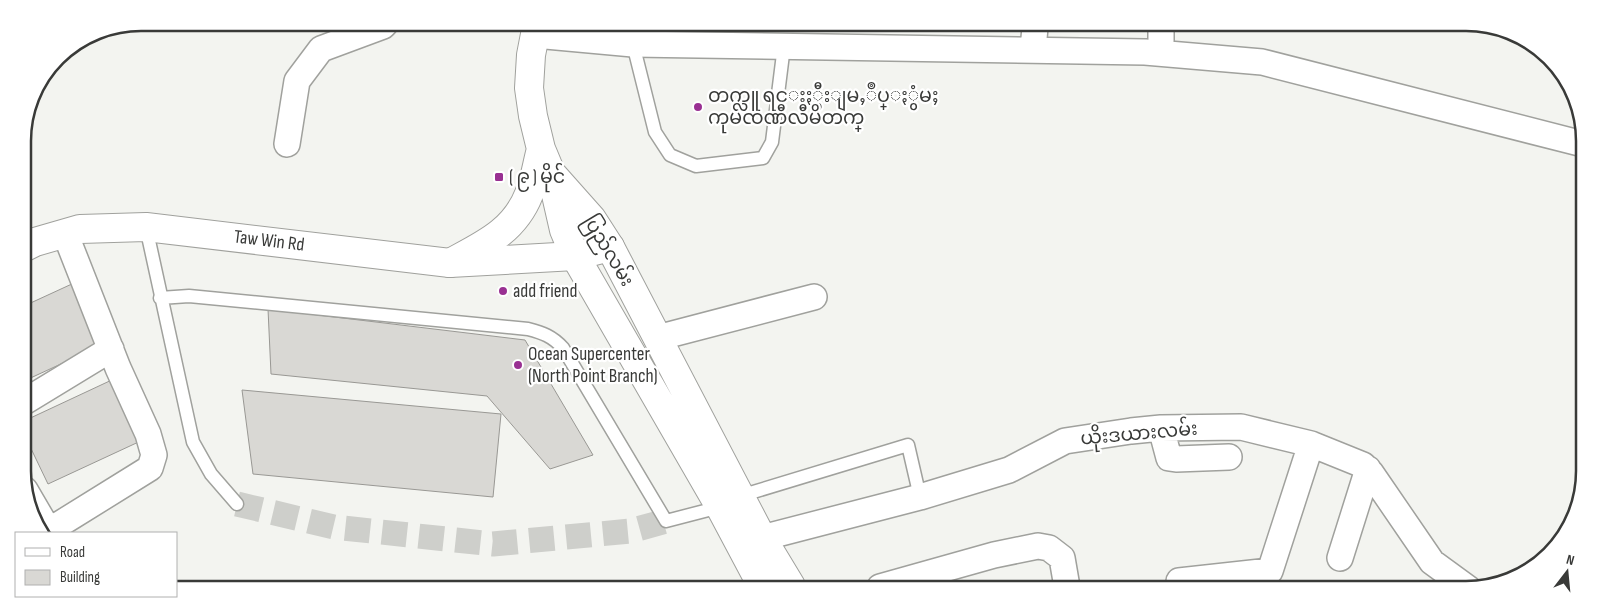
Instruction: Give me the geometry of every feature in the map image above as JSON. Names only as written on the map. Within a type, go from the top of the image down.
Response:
[{"type":"main road","name":"ပြည်လမ်း","points":[[536,31],[531,55],[529,88],[543,154],[564,230],[575,256],[730,502]]},
{"type":"main road","name":"ပြည်လမ်း","points":[[543,154],[592,219],[610,247],[657,338],[730,502],[749,539],[761,581]]},
{"type":"main road","points":[[450,263],[502,233],[519,212],[529,194],[543,154]]},
{"type":"main road","name":"Taw Win Rd","points":[[31,244],[80,229],[146,227],[450,263],[575,256],[610,247]]},
{"type":"main road","name":"ပြည်လမ်း","points":[[749,539],[787,581]]},
{"type":"street","points":[[287,144],[298,81],[320,49],[369,31]]},
{"type":"street","points":[[543,31],[632,44],[784,46],[825,36],[1034,38],[1160,53],[1262,62],[1576,142]]},
{"type":"street","points":[[1160,53],[1161,31]]},
{"type":"street","points":[[47,527],[55,527],[150,468],[154,455],[148,434],[111,349],[65,233]]},
{"type":"street","points":[[657,338],[814,297]]},
{"type":"street","points":[[31,398],[111,349]]},
{"type":"street","name":"ယိုးဒယားလမ်း","points":[[749,539],[920,497],[1009,470],[1065,441],[1161,428],[1241,427],[1311,444],[1368,469]]},
{"type":"street","points":[[1161,428],[1169,458],[1229,457]]},
{"type":"street","points":[[1180,581],[1270,571],[1311,444]]},
{"type":"street","points":[[1340,558],[1368,469]]},
{"type":"street","points":[[1368,469],[1432,562],[1458,581]]},
{"type":"street","points":[[921,581],[994,555],[1038,546],[1049,548],[1062,558],[1067,581]]},
{"type":"lane","points":[[632,44],[655,132],[670,155],[696,166],[763,158],[772,142],[784,46]]},
{"type":"lane","points":[[146,227],[192,442],[211,474],[237,504]]},
{"type":"lane","points":[[160,298],[189,296],[528,328],[555,339],[563,348],[666,521],[908,445],[920,497]]},
{"type":"building","points":[[74,283],[102,345],[31,378],[31,303]]},
{"type":"building","points":[[268,309],[525,340],[593,455],[550,469],[487,396],[271,374]]},
{"type":"building","points":[[116,378],[145,439],[48,484],[31,449],[31,418]]},
{"type":"building","points":[[242,390],[501,414],[493,497],[253,474]]},
{"type":"tunnel","points":[[237,504],[334,527],[493,544],[630,531],[666,521]]},
{"type":"place","name":"တက္လူ ရင္းႏွီးျမႇဳပ္ႏွံမႈ ကုမၸဏီလီမိတက္","points":[[698,107]]},
{"type":"place","name":"( ၉ ) မိုင်","points":[[499,177]]},
{"type":"place","name":"add friend","points":[[503,291]]},
{"type":"place","name":"Ocean Supercenter (North Point Branch)","points":[[518,365]]}]
